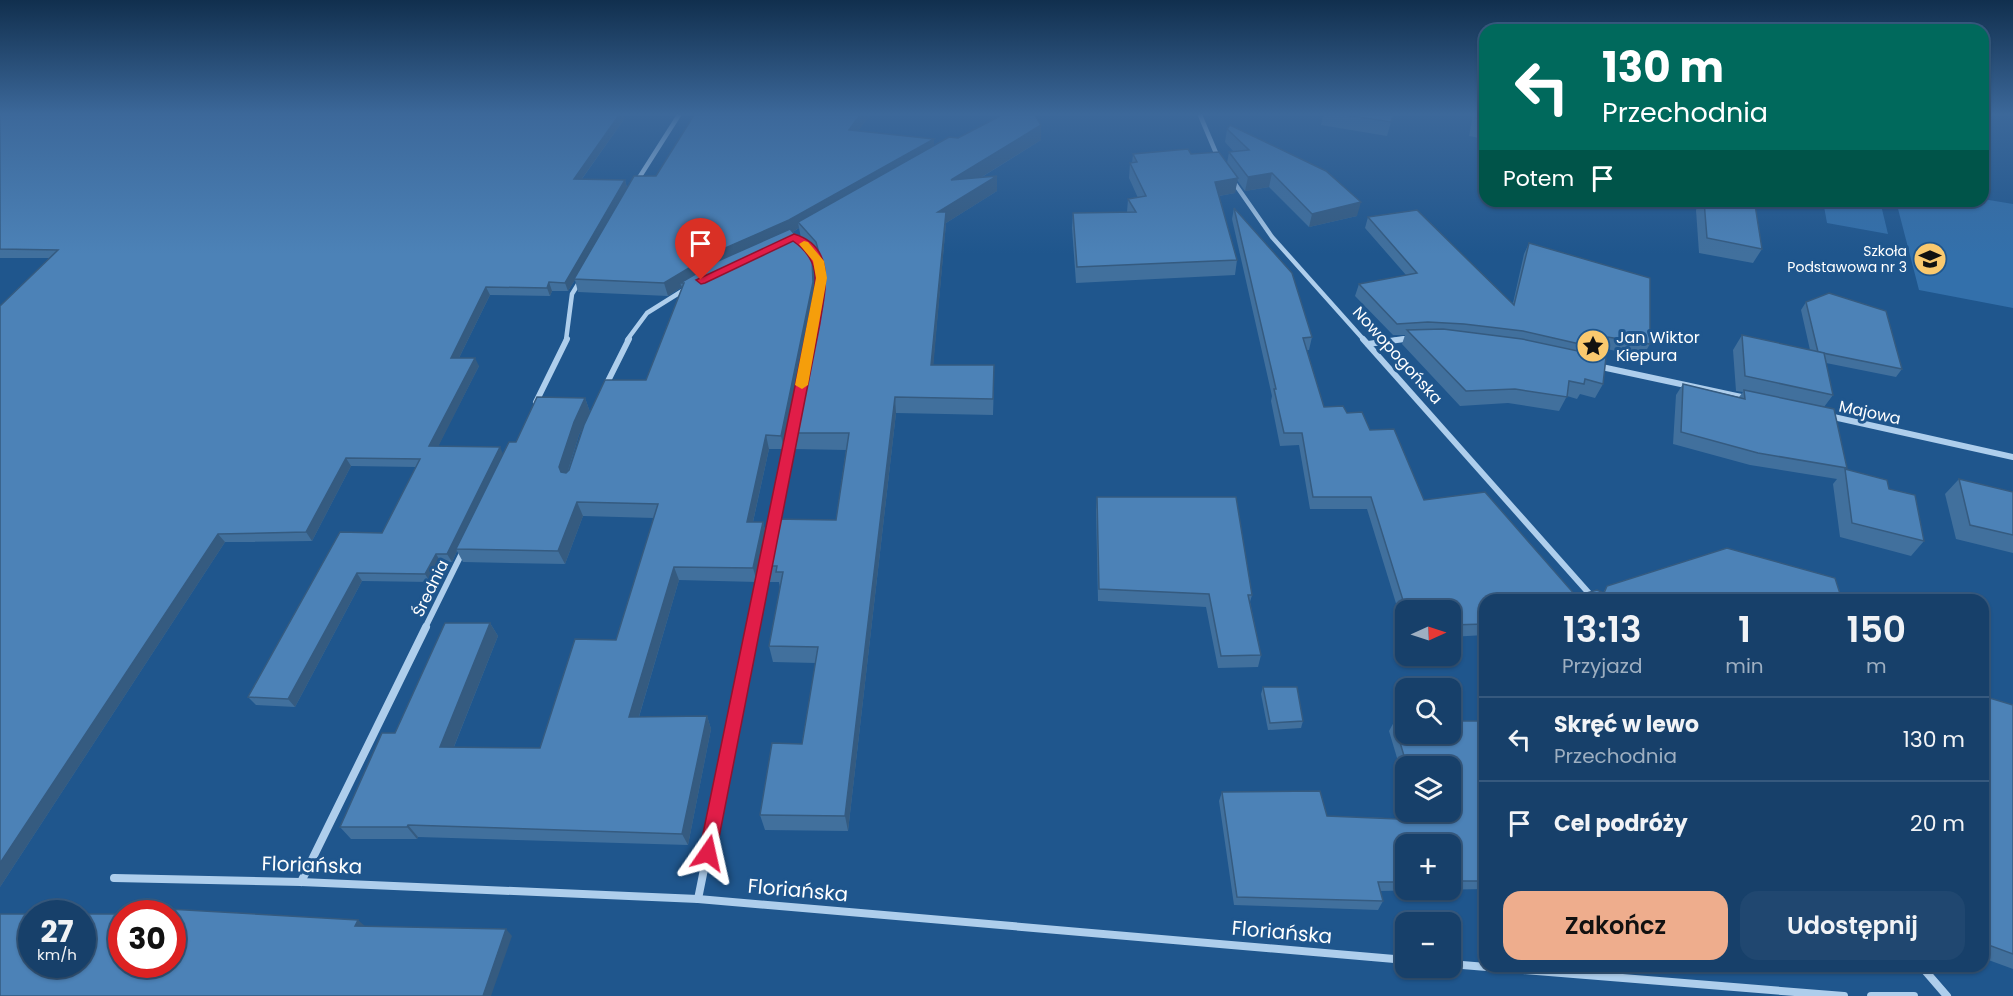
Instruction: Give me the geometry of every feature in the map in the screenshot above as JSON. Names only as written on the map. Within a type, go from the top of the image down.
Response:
[{"type":"street","points":[[632,188],[649,161]]},
{"type":"street","points":[[1220,161],[1222,166]]},
{"type":"street","name":"Nowopogońska","points":[[1229,174],[1272,237],[1590,594]]},
{"type":"street","points":[[804,231],[794,237],[808,246],[818,261],[821,278],[819,290]]},
{"type":"street","points":[[530,414],[567,338],[573,294],[583,275]]},
{"type":"street","points":[[602,394],[627,341],[647,313],[692,285]]},
{"type":"street","points":[[1368,344],[1389,339],[1420,338]]},
{"type":"street","points":[[1587,363],[1750,399]]},
{"type":"street","name":"Majowa","points":[[1819,414],[2013,457]]},
{"type":"street","points":[[772,535],[795,417]]},
{"type":"street","name":"Średnia","points":[[301,882],[467,542]]},
{"type":"street","points":[[698,899],[767,558]]},
{"type":"street","name":"Floriańska","points":[[114,878],[301,882],[698,899],[1395,959]]},
{"type":"street","points":[[1461,965],[1479,966]]},
{"type":"street","points":[[1548,972],[1844,996]]},
{"type":"street","points":[[1926,972],[1947,996]]},
{"type":"street","points":[[1871,996],[1914,996]]},
{"type":"shaded area","points":[[1989,200],[2013,204],[2013,308],[1919,290],[1898,207],[1989,207]]},
{"type":"shaded area","points":[[1824,207],[1881,207],[1888,234],[1827,223]]},
{"type":"building","points":[[0,161],[586,161],[574,179],[625,180],[565,283],[549,282],[547,288],[486,287],[451,358],[475,358],[429,446],[500,447],[447,554],[436,554],[425,574],[357,573],[288,699],[248,697],[340,532],[382,533],[420,459],[346,458],[306,532],[218,534],[0,863],[0,306],[58,250],[0,249]]},
{"type":"building","points":[[665,161],[894,161],[789,220],[714,253],[664,283],[574,279],[634,176],[656,176]]},
{"type":"building","points":[[906,161],[981,161],[951,180],[997,176],[938,212],[946,212],[931,365],[994,365],[993,399],[895,397],[845,816],[760,815],[772,743],[802,744],[818,647],[769,646],[783,572],[776,572],[777,566],[764,566],[773,519],[836,520],[849,433],[791,433],[823,268],[816,242],[798,222]]},
{"type":"building","points":[[1226,161],[1238,178],[1215,182],[1237,260],[1077,267],[1073,213],[1136,212],[1128,199],[1146,196],[1130,163]]},
{"type":"building","points":[[1236,161],[1306,161],[1326,171],[1361,202],[1312,214],[1272,173],[1248,177]]},
{"type":"building","points":[[1704,207],[1755,207],[1762,249],[1707,238]]},
{"type":"building","points":[[1234,208],[1292,273],[1312,337],[1303,338],[1324,407],[1343,406],[1347,413],[1362,412],[1370,430],[1394,429],[1424,500],[1485,492],[1574,594],[1479,594],[1479,624],[1461,625],[1461,600],[1403,600],[1371,497],[1313,497],[1302,433],[1284,433],[1274,389],[1276,389]]},
{"type":"building","points":[[1417,210],[1514,305],[1529,243],[1650,278],[1650,344],[1608,337],[1606,350],[1523,331],[1428,322],[1397,324],[1359,284],[1417,273],[1368,217]]},
{"type":"building","points":[[790,229],[808,249],[812,259],[813,282],[781,436],[766,435],[747,522],[763,522],[753,568],[674,567],[629,717],[707,716],[682,834],[408,825],[407,827],[340,827],[382,733],[395,733],[445,623],[490,623],[440,747],[540,748],[575,639],[616,640],[658,504],[577,502],[558,551],[456,549],[509,442],[516,442],[537,397],[585,398],[574,422],[559,467],[561,472],[566,473],[584,425],[605,380],[646,380],[684,283],[680,283],[718,261]]},
{"type":"building","points":[[1829,293],[1886,311],[1902,369],[1818,352],[1806,302]]},
{"type":"building","points":[[1443,329],[1522,339],[1606,357],[1603,384],[1585,379],[1584,384],[1569,381],[1567,397],[1515,389],[1466,391],[1407,330]]},
{"type":"building","points":[[1742,335],[1824,353],[1833,395],[1745,376]]},
{"type":"building","points":[[1683,384],[1745,399],[1744,390],[1834,409],[1847,468],[1758,453],[1681,432]]},
{"type":"building","points":[[1845,469],[1887,480],[1889,489],[1915,495],[1924,541],[1852,523]]},
{"type":"building","points":[[1959,479],[2013,492],[2013,535],[1970,525]]},
{"type":"building","points":[[1097,497],[1236,497],[1252,595],[1248,595],[1261,655],[1221,656],[1209,594],[1099,589]]},
{"type":"building","points":[[1727,548],[1835,578],[1840,594],[1583,594],[1597,590],[1604,593],[1607,586]]},
{"type":"building","points":[[1263,687],[1297,687],[1303,721],[1270,723]]},
{"type":"building","points":[[1989,698],[2013,705],[2013,954],[1989,945]]},
{"type":"building","points":[[1461,721],[1479,721],[1479,881],[1461,881],[1461,834],[1395,834],[1395,882],[1378,882],[1383,901],[1237,897],[1222,792],[1320,791],[1327,816],[1395,819],[1395,822],[1461,822],[1461,756],[1404,756],[1400,744],[1461,744]]},
{"type":"building","points":[[186,910],[358,920],[355,926],[506,929],[483,996],[0,996],[0,914],[18,914],[18,978],[96,978],[96,914],[108,914],[108,978],[186,978]]},
{"type":"slow traffic","points":[[802,385],[821,278],[818,261],[808,246],[804,244]]},
{"type":"place","name":"Szkoła Podstawowa nr 3","points":[[1930,259]]},
{"type":"place","name":"Jan Wiktor Kiepura","points":[[1593,346]]},
{"type":"route","points":[[701,280],[794,237],[808,246],[818,261],[821,278],[814,323],[708,853]]}]
